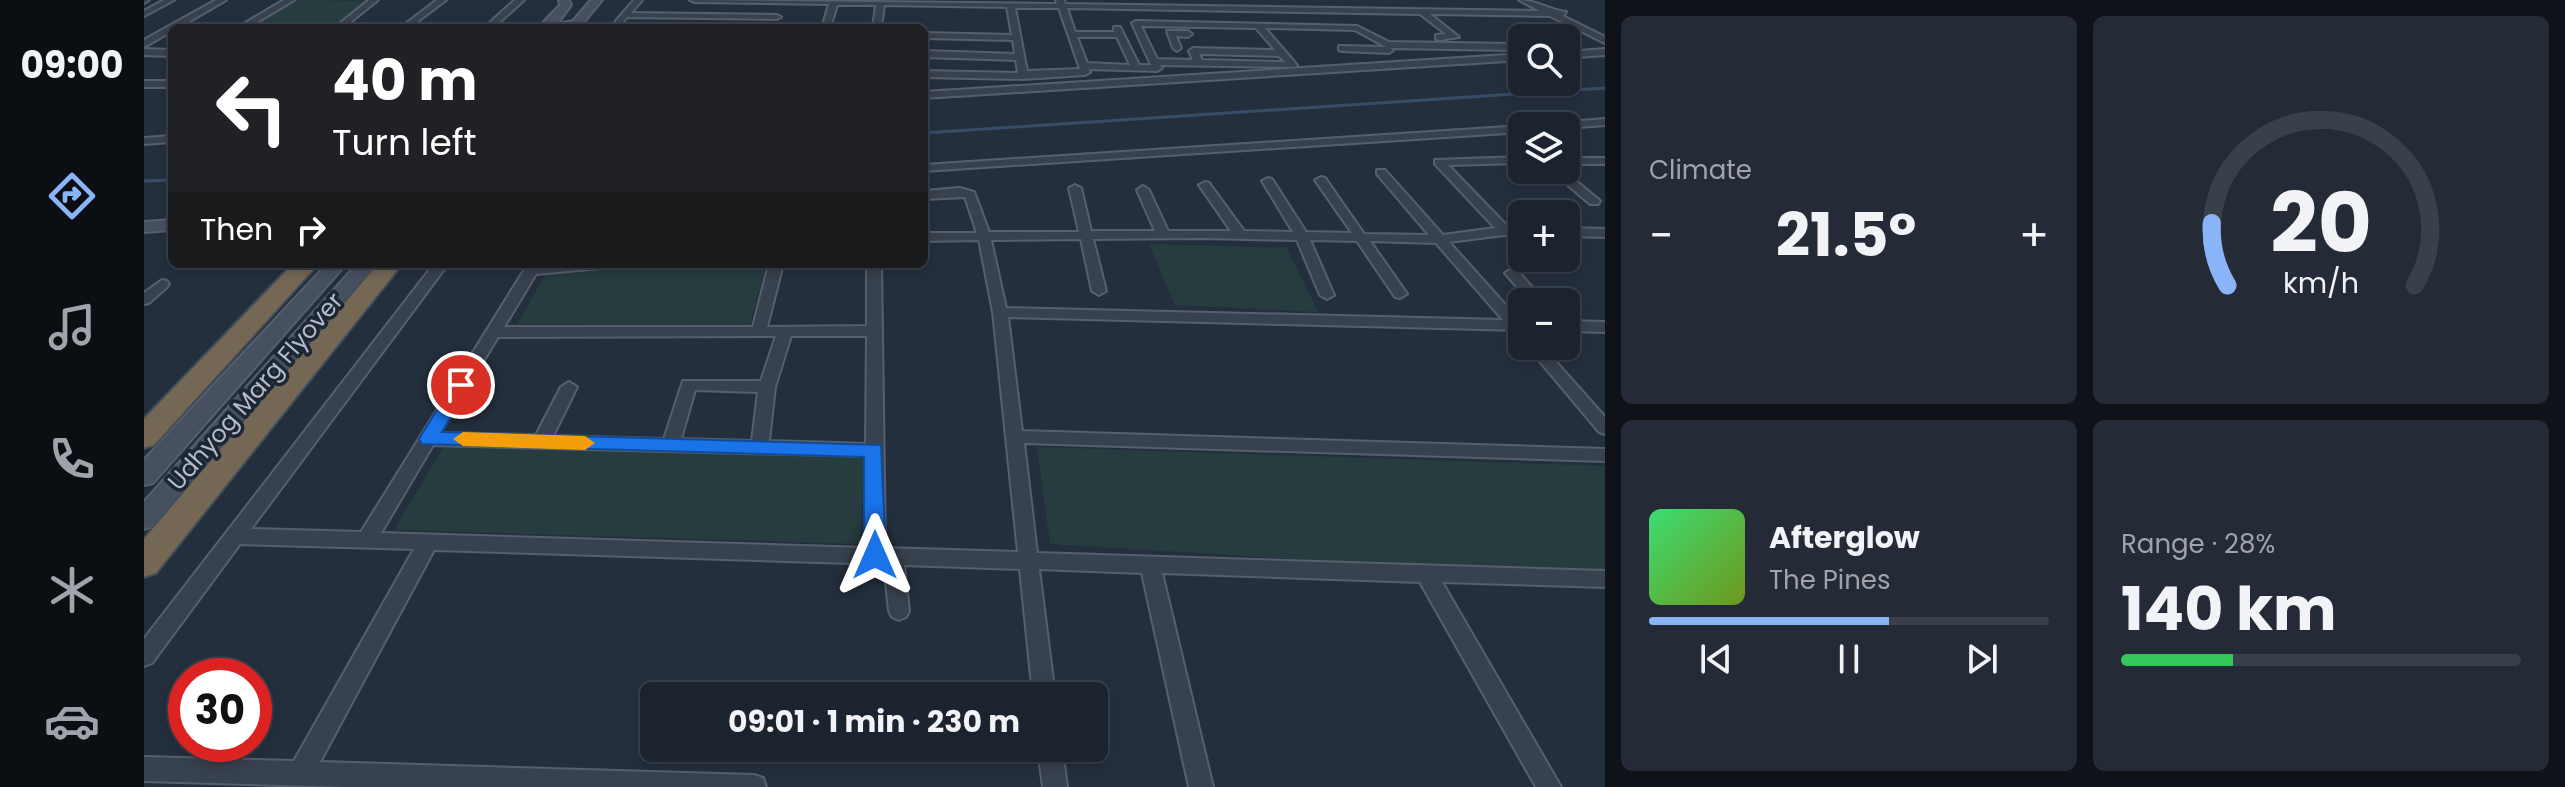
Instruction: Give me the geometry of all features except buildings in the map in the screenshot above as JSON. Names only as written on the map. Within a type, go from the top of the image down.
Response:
[{"type":"highway","points":[[144,437],[302,268]]},
{"type":"highway","points":[[144,563],[387,268]]},
{"type":"main road","points":[[538,19],[563,0],[566,5],[548,24]]},
{"type":"main road","points":[[577,24],[597,0]]},
{"type":"main road","points":[[144,227],[168,225]]},
{"type":"main road","name":"Udhyog Marg Flyover","points":[[144,476],[333,268]]},
{"type":"main road","name":"Udhyog Marg Flyover","points":[[144,519],[364,268]]},
{"type":"street","points":[[144,14],[170,0]]},
{"type":"street","points":[[179,24],[222,0]]},
{"type":"street","points":[[248,24],[290,0]]},
{"type":"street","points":[[343,24],[374,0]]},
{"type":"street","points":[[409,24],[442,0]]},
{"type":"street","points":[[493,24],[520,0]]},
{"type":"street","points":[[617,24],[638,0]]},
{"type":"street","points":[[694,0],[1011,6],[1061,3],[1563,14]]},
{"type":"street","points":[[1229,0],[1237,8]]},
{"type":"street","points":[[1523,0],[1605,37]]},
{"type":"street","points":[[1534,0],[1605,37]]},
{"type":"street","points":[[774,24],[783,1]]},
{"type":"street","points":[[827,24],[833,2]]},
{"type":"street","points":[[877,24],[880,2]]},
{"type":"street","points":[[925,24],[926,2]]},
{"type":"street","points":[[928,74],[1020,77],[1023,74],[1078,75],[1085,72],[1061,3]]},
{"type":"street","points":[[1011,6],[1023,74]]},
{"type":"street","points":[[1156,7],[1164,23]]},
{"type":"street","points":[[1342,48],[1423,42],[1419,36],[1455,37],[1422,12]]},
{"type":"street","points":[[624,15],[777,17]]},
{"type":"street","points":[[1083,66],[1156,68],[1156,62],[1136,23],[1164,23],[1195,31],[1209,52]]},
{"type":"street","points":[[1257,24],[1292,65]]},
{"type":"street","points":[[1156,62],[1292,65],[1399,61],[1368,31],[1357,28],[1257,24],[1170,33],[1177,48]]},
{"type":"street","points":[[1114,25],[1136,68]]},
{"type":"street","points":[[1147,27],[1267,35]]},
{"type":"street","points":[[144,44],[168,30]]},
{"type":"street","points":[[1072,34],[1121,35]]},
{"type":"street","points":[[928,36],[1017,38]]},
{"type":"street","points":[[1384,45],[1508,47]]},
{"type":"street","points":[[1148,47],[1192,48]]},
{"type":"street","points":[[1199,63],[1193,51],[1284,53]]},
{"type":"street","points":[[144,52],[168,53]]},
{"type":"street","points":[[1222,52],[1230,64]]},
{"type":"street","points":[[1580,54],[1605,52]]},
{"type":"street","points":[[928,54],[1021,57]]},
{"type":"street","points":[[928,95],[1508,58]]},
{"type":"street","points":[[144,84],[168,84]]},
{"type":"street","points":[[1580,124],[1605,122]]},
{"type":"street","points":[[928,168],[1508,130]]},
{"type":"street","points":[[144,141],[168,139]]},
{"type":"street","points":[[1504,231],[1439,162],[1508,160]]},
{"type":"street","points":[[1580,161],[1605,161]]},
{"type":"street","points":[[1381,172],[1508,314]]},
{"type":"street","points":[[1321,180],[1400,294]]},
{"type":"street","points":[[1268,181],[1302,236],[1327,295]]},
{"type":"street","points":[[1573,184],[1594,201]]},
{"type":"street","points":[[1205,185],[1240,235]]},
{"type":"street","points":[[1075,188],[1099,291]]},
{"type":"street","points":[[1143,190],[1163,234]]},
{"type":"street","points":[[928,195],[960,192],[970,195],[984,236],[1000,312],[1042,682]]},
{"type":"street","points":[[928,237],[1163,234],[1440,239],[1508,231]]},
{"type":"street","points":[[1580,232],[1605,233]]},
{"type":"street","points":[[144,656],[438,268]]},
{"type":"street","points":[[365,542],[533,268]]},
{"type":"street","points":[[759,331],[775,268]]},
{"type":"street","points":[[874,268],[874,450],[884,555],[899,611]]},
{"type":"street","points":[[1512,273],[1525,288]]},
{"type":"street","points":[[144,300],[162,284]]},
{"type":"street","points":[[1000,312],[1508,327]]},
{"type":"street","points":[[1580,326],[1605,327]]},
{"type":"street","points":[[494,332],[874,331]]},
{"type":"street","points":[[760,447],[767,387],[784,333]]},
{"type":"street","points":[[1546,360],[1605,428]]},
{"type":"street","points":[[671,445],[689,385],[767,387]]},
{"type":"street","points":[[542,441],[569,387]]},
{"type":"street","points":[[1015,437],[1605,455]]},
{"type":"street","points":[[428,439],[874,450]]},
{"type":"street","points":[[235,536],[1605,579]]},
{"type":"street","points":[[301,773],[428,543]]},
{"type":"street","points":[[1150,563],[1201,787]]},
{"type":"street","points":[[1425,572],[1549,787]]},
{"type":"street","points":[[1052,762],[1055,787]]},
{"type":"street","points":[[144,769],[754,787]]},
{"type":"green space","points":[[296,0],[374,1],[338,24],[253,24]]},
{"type":"green space","points":[[1149,244],[1287,248],[1318,312],[1175,305]]},
{"type":"green space","points":[[612,268],[765,268],[750,325],[517,324],[546,274]]},
{"type":"green space","points":[[445,444],[865,456],[860,544],[394,530]]},
{"type":"green space","points":[[1037,447],[1605,466],[1605,578],[1050,544]]},
{"type":"waterway","points":[[928,133],[1605,88]]},
{"type":"waterway","points":[[144,181],[168,180]]},
{"type":"slow traffic","points":[[463,439],[585,443]]},
{"type":"route","points":[[461,385],[428,439],[874,450],[875,555]]}]
